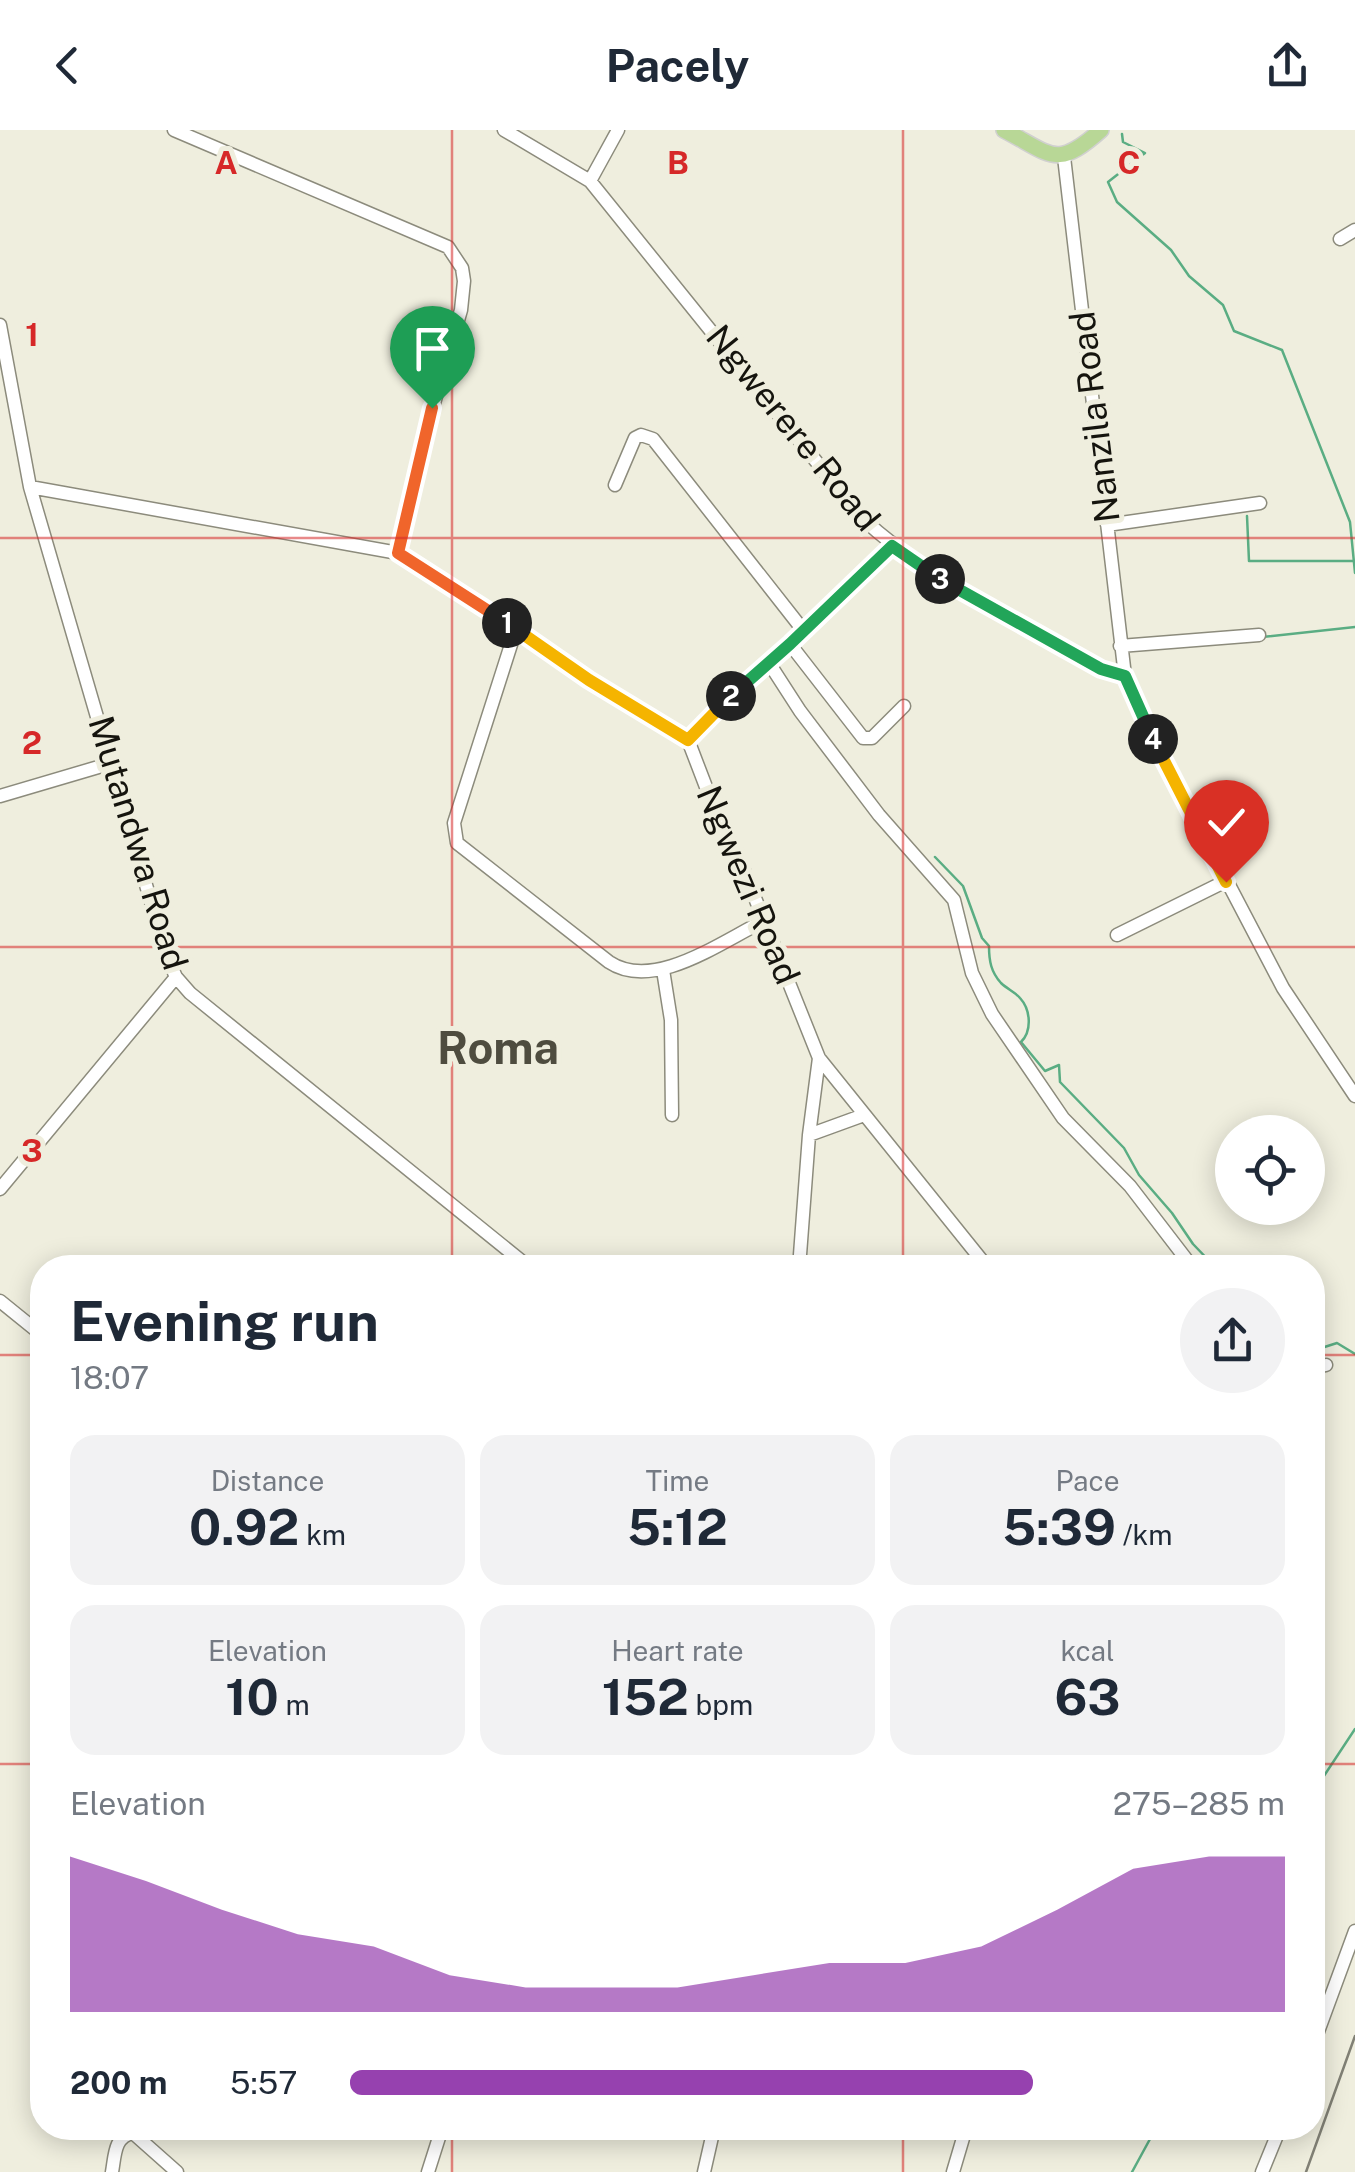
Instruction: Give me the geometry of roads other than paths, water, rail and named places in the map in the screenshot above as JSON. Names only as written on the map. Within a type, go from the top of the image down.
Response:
[{"type":"main road","points":[[1004,130],[1050,154],[1064,156],[1082,148],[1101,130]]},
{"type":"street","points":[[174,130],[448,247],[456,257],[464,281],[461,310],[428,424],[398,553]]},
{"type":"street","name":"Ngwerere Road","points":[[504,130],[590,180],[861,518],[892,546],[928,572],[1024,627],[1101,669],[1125,676]]},
{"type":"street","points":[[590,180],[618,130]]},
{"type":"street","name":"Nanzila Road","points":[[1064,156],[1125,676]]},
{"type":"street","points":[[1340,239],[1355,230]]},
{"type":"street","name":"Mutandwa Road","points":[[0,325],[30,487],[176,977],[190,993],[514,1255]]},
{"type":"street","points":[[615,486],[635,438],[653,438],[803,630]]},
{"type":"street","name":"Ngwezi Road","points":[[30,487],[398,553],[589,680],[688,740],[818,1058],[977,1255]]},
{"type":"street","points":[[1107,525],[1260,503]]},
{"type":"street","points":[[688,740],[892,546]]},
{"type":"street","points":[[516,630],[454,823],[457,843],[620,970],[636,974],[664,970],[764,920]]},
{"type":"street","points":[[1120,646],[1259,635]]},
{"type":"street","points":[[790,644],[863,738],[872,738],[904,706]]},
{"type":"street","points":[[769,663],[879,816],[954,900],[972,973],[992,1014],[1063,1118],[1130,1186],[1184,1255]]},
{"type":"street","points":[[1125,676],[1162,758],[1283,988],[1355,1096]]},
{"type":"street","points":[[0,796],[112,763]]},
{"type":"street","points":[[1116,934],[1226,882]]},
{"type":"street","points":[[664,970],[671,1020],[672,1115]]},
{"type":"street","points":[[0,1188],[176,977]]},
{"type":"street","points":[[800,1255],[818,1058]]},
{"type":"street","points":[[809,1135],[864,1115]]},
{"type":"street","points":[[0,1301],[30,1326]]},
{"type":"street","points":[[1325,2013],[1355,1931]]},
{"type":"street","points":[[112,2172],[120,2140]]},
{"type":"street","points":[[141,2140],[177,2172]]},
{"type":"street","points":[[429,2172],[438,2140]]},
{"type":"street","points":[[704,2172],[711,2140]]},
{"type":"street","points":[[953,2172],[962,2140]]},
{"type":"street","points":[[1262,2172],[1275,2140]]},
{"type":"waterway","points":[[1122,134],[1123,142],[1145,153],[1108,182],[1117,202],[1171,250],[1189,276],[1223,305],[1234,331],[1282,350],[1350,522],[1355,573]]},
{"type":"waterway","points":[[1247,516],[1249,561],[1352,561]]},
{"type":"waterway","points":[[1262,637],[1355,627]]},
{"type":"waterway","points":[[935,857],[963,886],[982,938],[989,946],[995,975],[1026,1008],[1028,1026],[1021,1042],[1045,1071],[1059,1065],[1060,1082],[1124,1148],[1139,1175],[1204,1255]]},
{"type":"waterway","points":[[1325,1347],[1337,1343],[1355,1354]]},
{"type":"waterway","points":[[1325,1774],[1355,1729]]},
{"type":"waterway","points":[[1132,2172],[1149,2140]]},
{"type":"railway","points":[[1325,2119],[1355,2036]]},
{"type":"railway","points":[[1306,2172],[1318,2140]]},
{"type":"district","name":"Roma","points":[[498,1048]]}]
